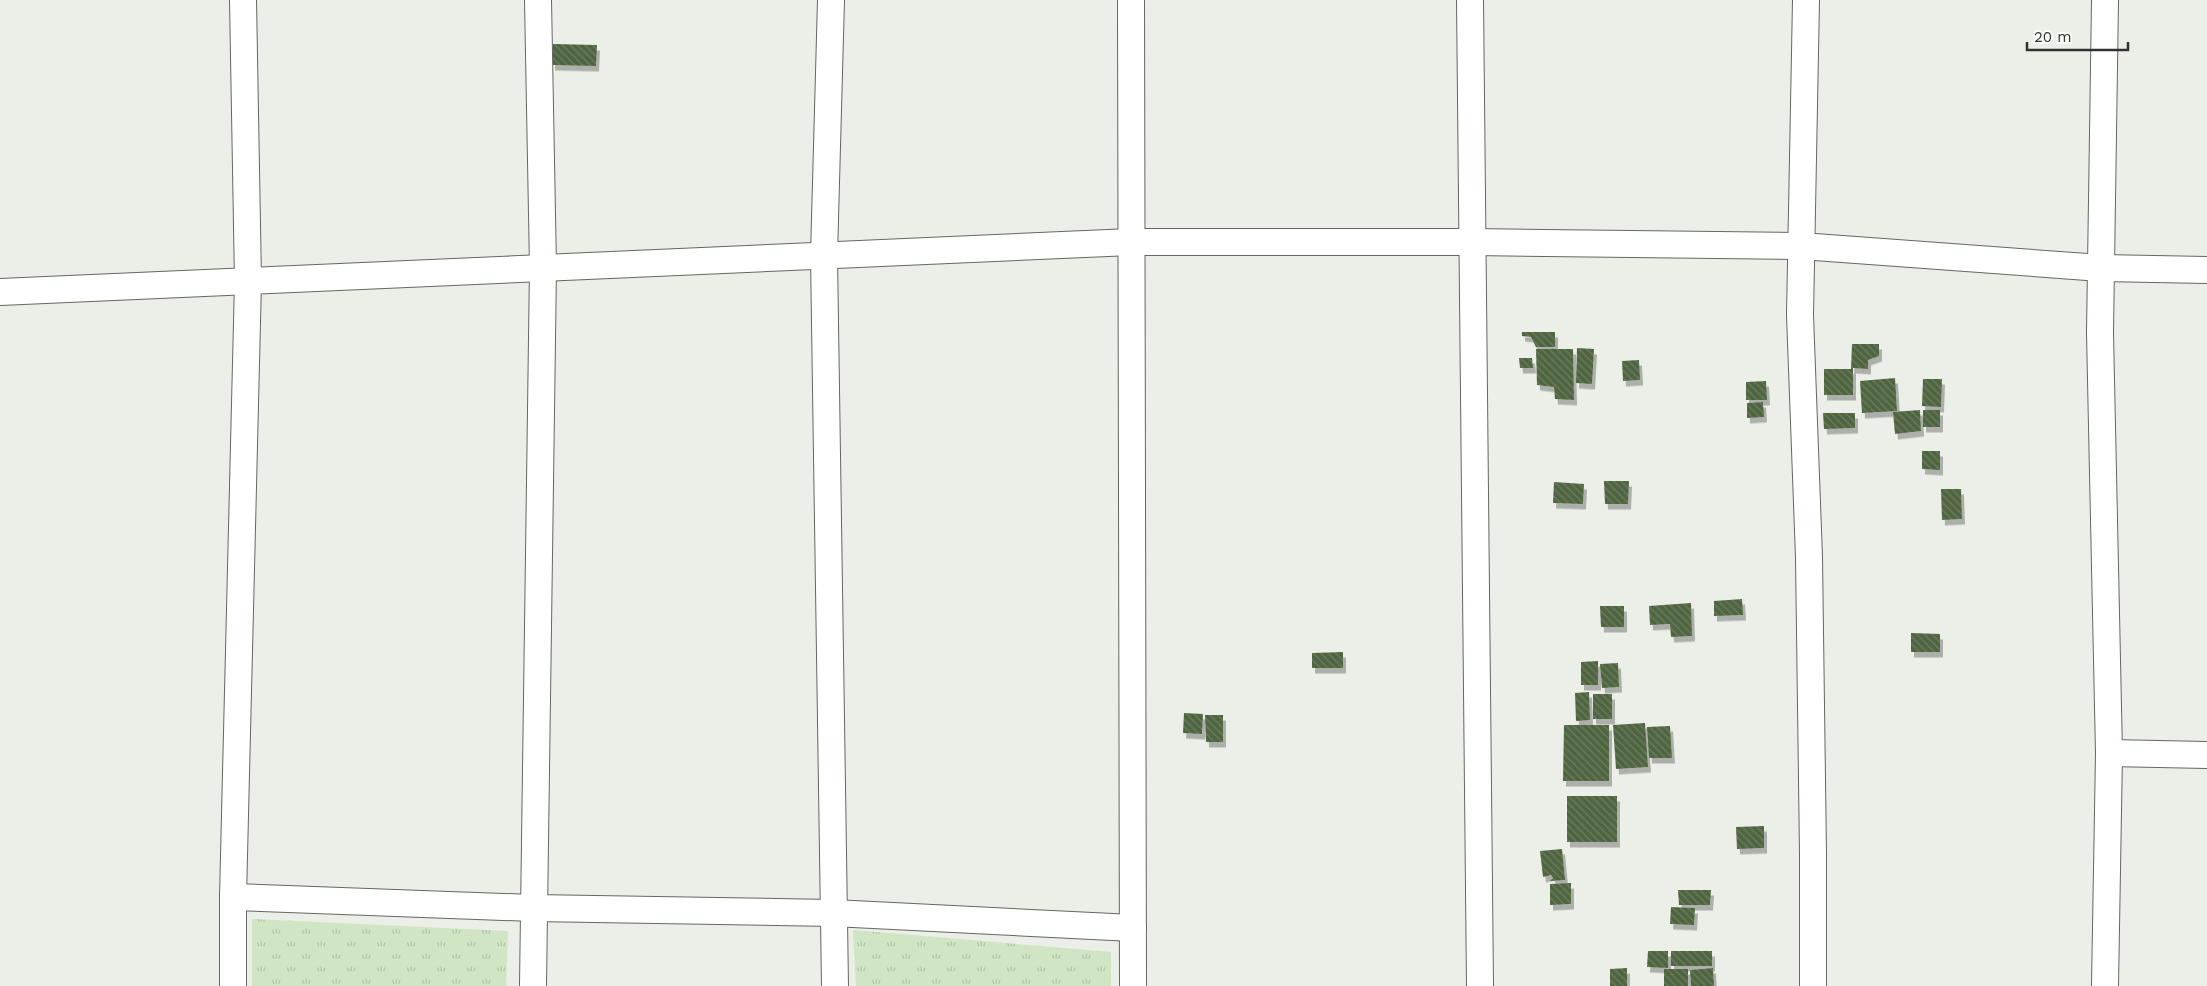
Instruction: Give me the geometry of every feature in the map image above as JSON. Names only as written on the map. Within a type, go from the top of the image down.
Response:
[{"type":"street","points":[[233,986],[233,897],[248,281],[243,0]]},
{"type":"street","points":[[533,986],[543,267],[538,0]]},
{"type":"street","points":[[831,0],[824,256],[835,986]]},
{"type":"street","points":[[1131,0],[1133,986]]},
{"type":"street","points":[[1470,0],[1480,986]]},
{"type":"street","points":[[1806,0],[1800,314],[1809,557],[1813,834],[1812,986]]},
{"type":"street","points":[[2105,0],[2100,333],[2109,753],[2105,986]]},
{"type":"street","points":[[0,292],[1130,242],[1472,242],[1801,246],[2101,268],[2207,270]]},
{"type":"street","points":[[2109,753],[2207,755]]},
{"type":"street","points":[[233,897],[533,908],[833,913],[1134,928]]},
{"type":"green space","points":[[252,919],[508,931],[506,986],[252,986]]},
{"type":"green space","points":[[853,930],[1111,952],[1111,986],[856,986]]},
{"type":"building","points":[[553,44],[597,45],[596,66],[552,65]]},
{"type":"building","points":[[1522,332],[1555,332],[1555,347],[1536,347],[1531,337],[1522,336]]},
{"type":"building","points":[[1852,344],[1879,344],[1879,356],[1868,360],[1868,369],[1853,368],[1853,395],[1824,395],[1824,369],[1851,369]]},
{"type":"building","points":[[1577,348],[1594,349],[1592,384],[1576,383]]},
{"type":"building","points":[[1536,349],[1573,349],[1574,400],[1555,399],[1554,387],[1537,385]]},
{"type":"building","points":[[1519,358],[1532,358],[1533,368],[1520,368]]},
{"type":"building","points":[[1639,360],[1640,380],[1623,381],[1622,361]]},
{"type":"building","points":[[1895,378],[1897,411],[1862,413],[1860,381]]},
{"type":"building","points":[[1923,379],[1942,379],[1941,407],[1922,406]]},
{"type":"building","points":[[1766,381],[1767,400],[1746,400],[1746,382]]},
{"type":"building","points":[[1763,402],[1764,417],[1747,418],[1747,403]]},
{"type":"building","points":[[1920,410],[1921,431],[1895,434],[1893,412]]},
{"type":"building","points":[[1923,410],[1940,410],[1940,427],[1923,427]]},
{"type":"building","points":[[1823,413],[1855,413],[1855,428],[1824,429]]},
{"type":"building","points":[[1922,451],[1940,451],[1940,470],[1922,469]]},
{"type":"building","points":[[1604,481],[1629,481],[1628,504],[1605,504]]},
{"type":"building","points":[[1554,482],[1584,484],[1583,504],[1553,503]]},
{"type":"building","points":[[1941,489],[1961,489],[1962,519],[1942,520]]},
{"type":"building","points":[[1742,599],[1743,615],[1714,616],[1714,601]]},
{"type":"building","points":[[1691,603],[1692,636],[1671,637],[1670,624],[1650,625],[1649,606]]},
{"type":"building","points":[[1600,606],[1624,606],[1624,627],[1601,627]]},
{"type":"building","points":[[1911,633],[1940,634],[1940,652],[1911,652]]},
{"type":"building","points":[[1343,652],[1343,668],[1312,668],[1312,653]]},
{"type":"building","points":[[1598,661],[1598,685],[1581,685],[1581,662]]},
{"type":"building","points":[[1618,663],[1619,687],[1602,688],[1600,664]]},
{"type":"building","points":[[1589,692],[1590,720],[1576,721],[1575,693]]},
{"type":"building","points":[[1593,694],[1612,694],[1612,719],[1593,719]]},
{"type":"building","points":[[1184,713],[1203,714],[1202,734],[1183,733]]},
{"type":"building","points":[[1205,715],[1223,715],[1223,742],[1206,742]]},
{"type":"building","points":[[1645,723],[1648,767],[1616,769],[1613,725]]},
{"type":"building","points":[[1564,725],[1609,725],[1609,781],[1563,781]]},
{"type":"building","points":[[1670,726],[1672,758],[1649,758],[1647,727]]},
{"type":"building","points":[[1567,796],[1617,796],[1617,842],[1567,842]]},
{"type":"building","points":[[1764,826],[1764,848],[1737,849],[1736,827]]},
{"type":"building","points":[[1562,849],[1565,880],[1550,881],[1553,878],[1551,875],[1543,877],[1540,851]]},
{"type":"building","points":[[1571,883],[1571,904],[1550,905],[1550,884]]},
{"type":"building","points":[[1678,890],[1711,890],[1710,905],[1679,905]]},
{"type":"building","points":[[1671,907],[1695,908],[1694,925],[1670,924]]},
{"type":"building","points":[[1648,951],[1668,951],[1668,968],[1647,967]]},
{"type":"building","points":[[1671,951],[1712,951],[1712,966],[1671,966]]},
{"type":"building","points":[[1627,968],[1627,986],[1610,986],[1610,969]]},
{"type":"building","points":[[1713,968],[1714,986],[1691,986],[1690,970]]},
{"type":"building","points":[[1664,969],[1688,969],[1688,986],[1664,986]]}]
